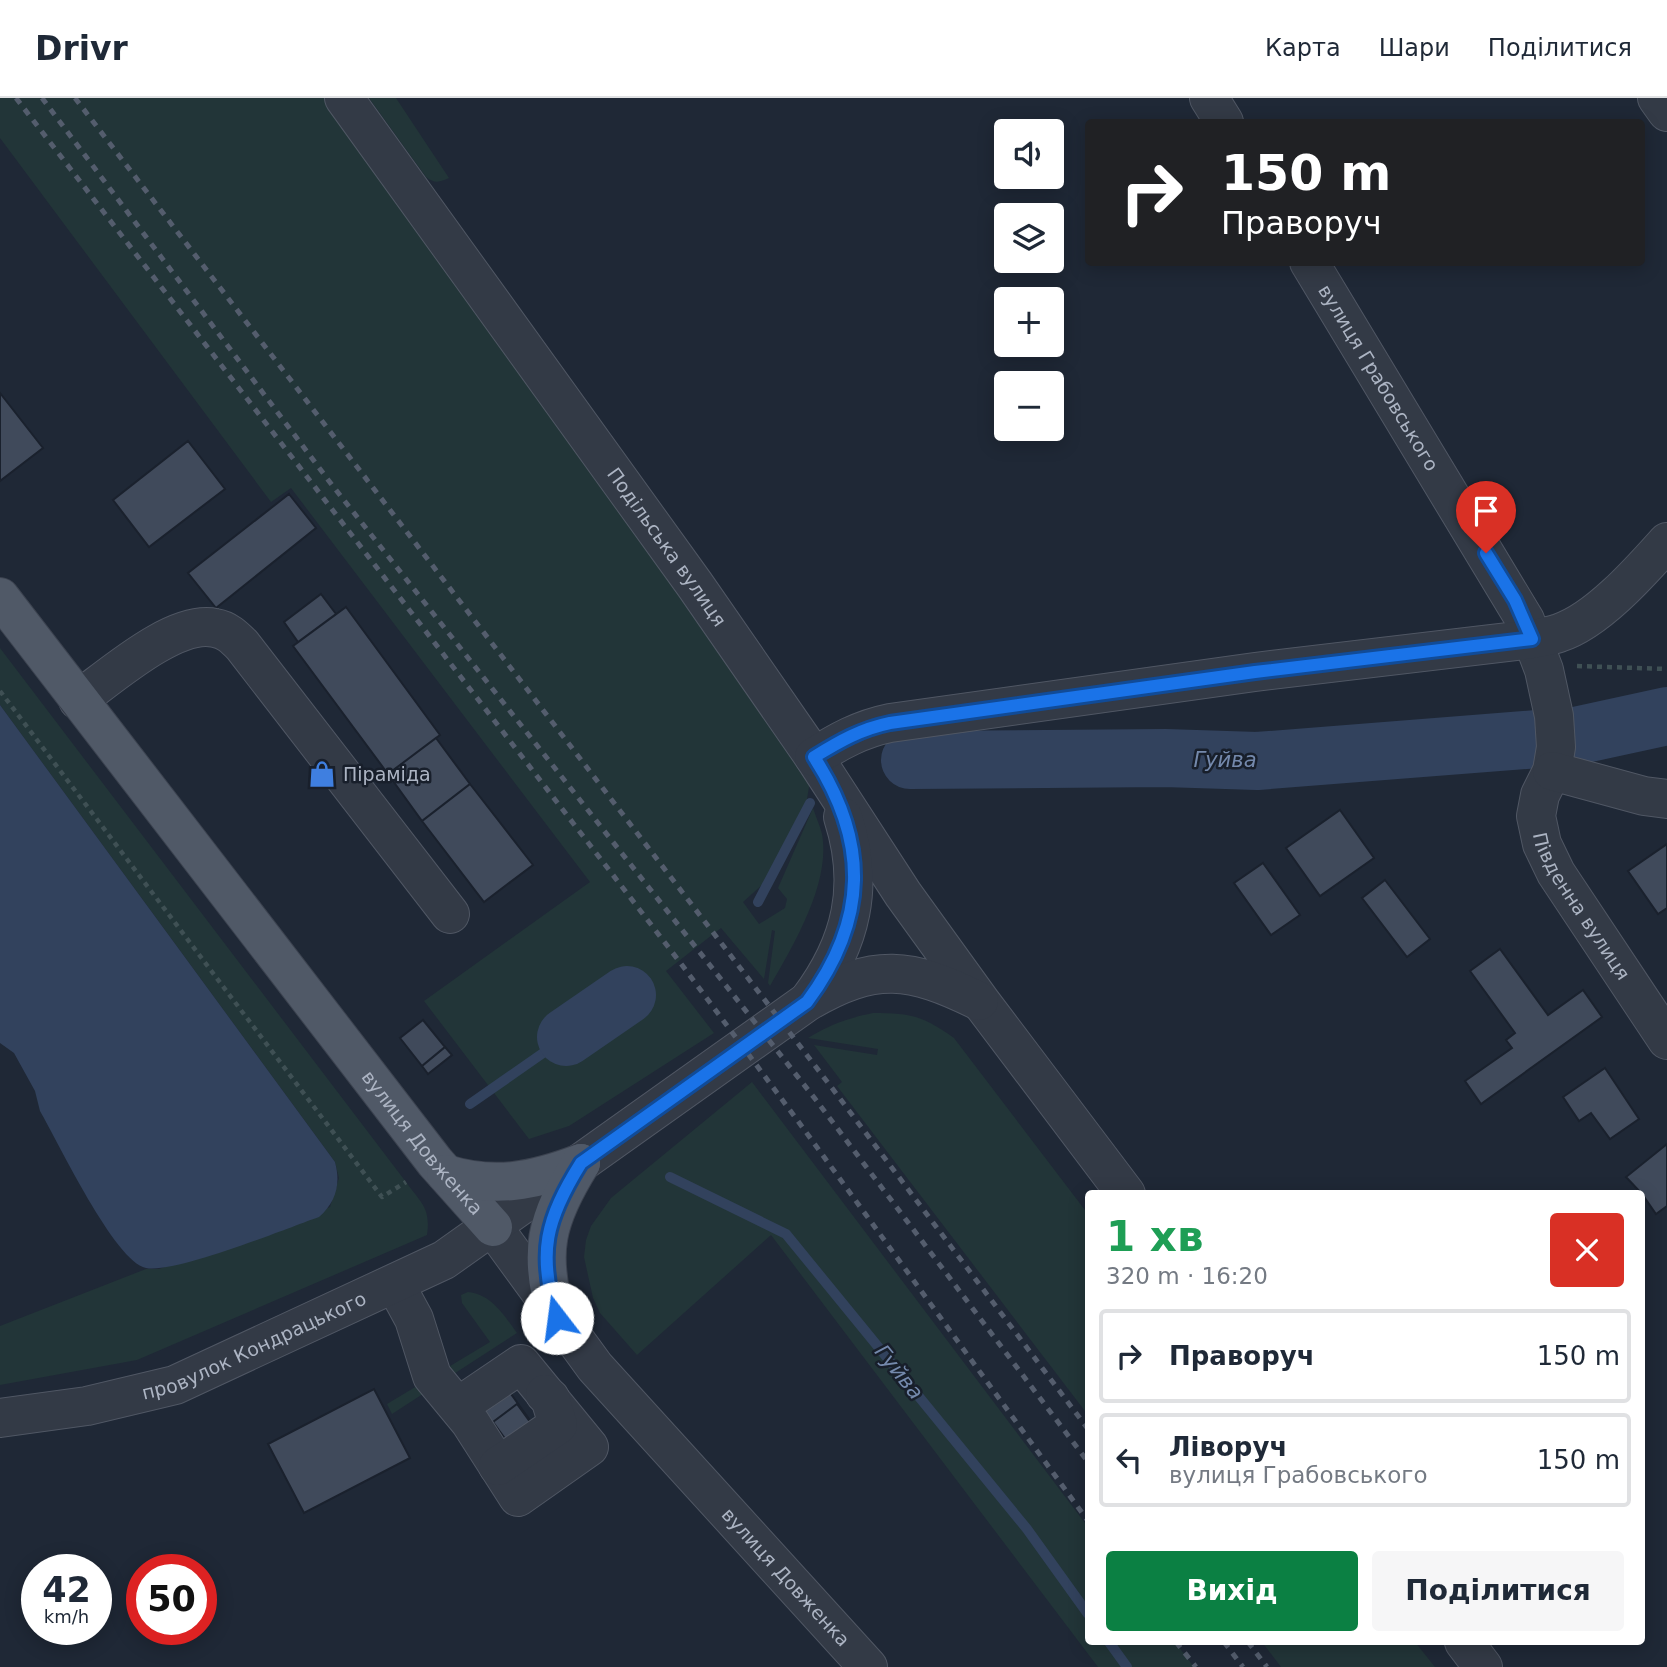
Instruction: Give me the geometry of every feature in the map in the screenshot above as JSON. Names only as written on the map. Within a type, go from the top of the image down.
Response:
[{"type":"main road","name":"вулиця Довженка","points":[[0,597],[446,1174],[493,1227]]},
{"type":"main road","points":[[446,1174],[470,1181],[527,1180],[552,1175],[581,1163]]},
{"type":"main road","points":[[557,1318],[547,1282],[546,1246],[551,1219],[562,1194],[581,1163]]},
{"type":"street","name":"Подільська вулиця","points":[[344,98],[687,573],[823,771],[903,894],[1123,1190]]},
{"type":"street","points":[[1209,98],[1222,119]]},
{"type":"street","points":[[1657,98],[1667,112]]},
{"type":"street","name":"вулиця Грабовського","points":[[1311,266],[1515,600],[1532,639]]},
{"type":"street","points":[[807,1002],[820,986],[842,945],[855,891],[853,857],[823,771],[847,737],[867,728],[890,723],[1255,672],[1532,639],[1560,633],[1584,620],[1642,570],[1667,542]]},
{"type":"street","points":[[78,700],[173,635],[195,628],[214,627],[230,633],[450,914]]},
{"type":"street","name":"Південна вулиця","points":[[1532,639],[1544,670],[1554,716],[1556,747],[1552,771],[1537,806],[1538,831],[1542,844],[1556,873],[1667,1040]]},
{"type":"street","points":[[1552,771],[1667,799]]},
{"type":"street","points":[[807,1002],[836,985],[857,978],[895,974],[942,982],[981,1002]]},
{"type":"street","name":"провулок Кондрацького","points":[[0,1419],[87,1406],[175,1385],[444,1260],[807,1002]]},
{"type":"street","name":"вулиця Довженка","points":[[493,1227],[595,1367],[868,1667]]},
{"type":"street","points":[[395,1284],[414,1319],[432,1376],[464,1414],[518,1497],[589,1447],[550,1398],[530,1383],[464,1414]]},
{"type":"street","points":[[550,1398],[595,1367]]},
{"type":"street","points":[[1466,1645],[1483,1667]]},
{"type":"path","points":[[1532,639],[1577,666],[1667,669]]},
{"type":"path","points":[[0,691],[382,1197]]},
{"type":"green space","points":[[0,98],[343,98],[814,757],[807,799],[763,884],[743,902],[759,924],[785,908],[787,899],[778,888],[813,808],[822,834],[821,873],[816,893],[799,933],[770,986],[768,983],[775,931],[772,930],[764,979],[721,928],[666,971],[714,1033],[569,1126],[529,1139],[424,1001],[590,882],[291,488],[271,502],[0,138]]},
{"type":"green space","points":[[369,98],[396,98],[449,178],[437,182],[426,177]]},
{"type":"green space","points":[[0,648],[420,1201],[428,1218],[428,1226],[427,1235],[137,1360],[0,1385],[0,1326],[146,1269],[159,1269],[330,1207],[339,1178],[335,1162],[0,705]]},
{"type":"green space","points":[[873,1013],[916,1017],[954,1038],[1085,1210],[1085,1411],[837,1086],[842,1082],[814,1045],[877,1055],[878,1049],[808,1038],[855,1017]]},
{"type":"green space","points":[[752,1082],[1085,1523],[1085,1645],[1177,1645],[1194,1667],[1098,1667],[771,1235],[637,1355],[600,1313],[593,1298],[584,1257],[591,1226],[611,1198]]},
{"type":"green space","points":[[468,1292],[490,1301],[517,1333],[392,1414],[387,1404],[490,1342],[462,1303],[461,1295]]},
{"type":"green space","points":[[1264,1645],[1417,1645],[1435,1667],[1281,1667]]},
{"type":"water","points":[[0,705],[335,1162],[336,1192],[330,1205],[319,1217],[205,1258],[160,1268],[146,1268],[133,1261],[119,1245],[88,1199],[40,1111],[35,1091],[14,1053],[0,1043]]},
{"type":"building","points":[[0,393],[43,448],[0,481]]},
{"type":"building","points":[[188,441],[225,489],[149,547],[113,500]]},
{"type":"building","points":[[289,494],[316,528],[216,608],[188,573]]},
{"type":"building","points":[[321,594],[336,614],[298,642],[284,622]]},
{"type":"building","points":[[346,607],[440,735],[388,774],[293,646]]},
{"type":"building","points":[[436,738],[470,784],[422,821],[388,774]]},
{"type":"building","points":[[470,784],[533,865],[484,902],[422,821]]},
{"type":"building","points":[[1340,810],[1374,858],[1320,896],[1286,848]]},
{"type":"building","points":[[1667,844],[1667,908],[1658,914],[1628,871]]},
{"type":"building","points":[[1263,863],[1300,915],[1271,935],[1234,883]]},
{"type":"building","points":[[1385,880],[1430,939],[1407,957],[1362,898]]},
{"type":"building","points":[[1500,949],[1548,1015],[1583,990],[1602,1017],[1481,1104],[1465,1081],[1512,1048],[1506,1040],[1515,1033],[1470,971]]},
{"type":"building","points":[[423,1020],[445,1047],[422,1066],[400,1038]]},
{"type":"building","points":[[445,1047],[452,1055],[428,1074],[422,1066]]},
{"type":"building","points":[[1605,1068],[1639,1119],[1610,1139],[1591,1113],[1579,1121],[1563,1097]]},
{"type":"building","points":[[1667,1144],[1667,1206],[1656,1214],[1645,1198],[1645,1190],[1638,1190],[1626,1177]]},
{"type":"building","points":[[491,1366],[549,1447],[523,1465],[465,1384]]},
{"type":"building","points":[[374,1389],[410,1458],[304,1513],[268,1444]]},
{"type":"building","points":[[517,1404],[533,1426],[509,1444],[493,1422]]},
{"type":"waterway","name":"Гуйва","points":[[1575,736],[1667,716]]},
{"type":"waterway","name":"Гуйва","points":[[910,760],[1165,758],[1257,761],[1538,739]]},
{"type":"waterway","points":[[758,902],[810,803]]},
{"type":"waterway","name":"Гуйва","points":[[566,1037],[627,995]]},
{"type":"waterway","points":[[470,1104],[566,1037]]},
{"type":"waterway","name":"Гуйва","points":[[670,1177],[786,1234],[1027,1529],[1085,1610]]},
{"type":"waterway","name":"Гуйва","points":[[1111,1645],[1127,1667]]},
{"type":"railway","points":[[16,98],[679,961],[1085,1517]]},
{"type":"railway","points":[[42,98],[332,485],[816,1100],[1085,1458]]},
{"type":"railway","points":[[75,98],[832,1088],[1085,1425]]},
{"type":"railway","points":[[1178,1645],[1196,1667]]},
{"type":"railway","points":[[1226,1645],[1243,1667]]},
{"type":"railway","points":[[1250,1645],[1267,1667]]},
{"type":"place","name":"Піраміда","points":[[322,774]]},
{"type":"route","points":[[557,1318],[547,1282],[546,1246],[551,1219],[562,1194],[581,1163],[807,1002],[820,986],[842,945],[855,891],[853,857],[845,821],[832,785],[814,757],[867,728],[890,723],[1255,672],[1532,639],[1515,600],[1486,553]]}]
